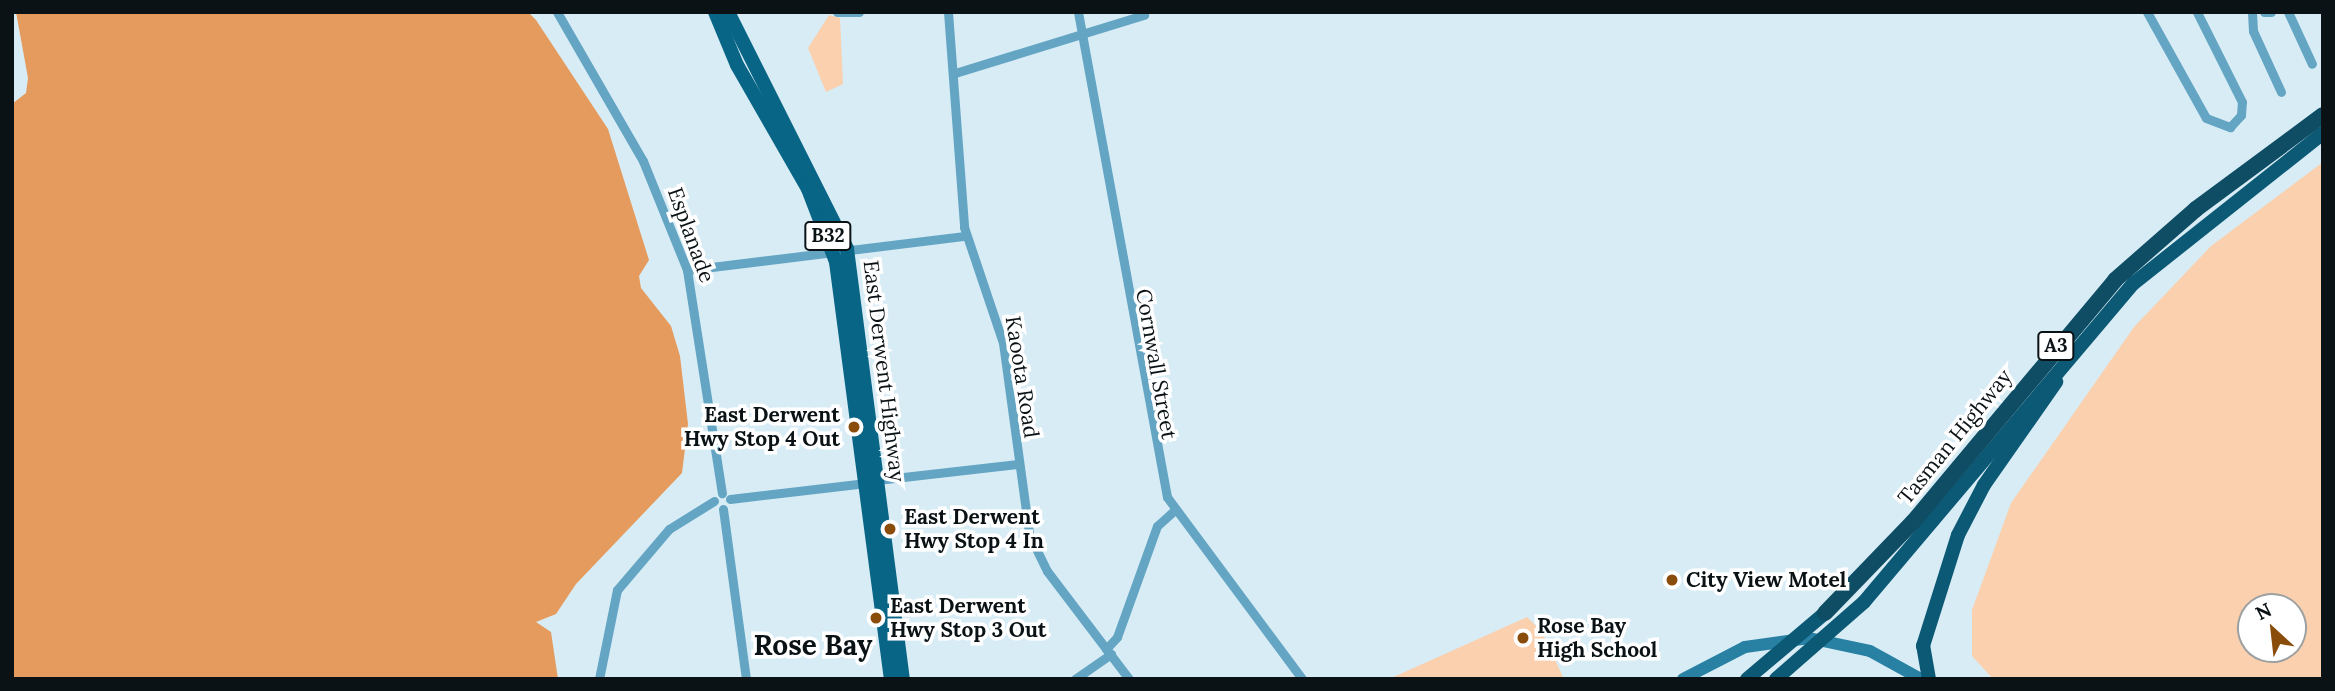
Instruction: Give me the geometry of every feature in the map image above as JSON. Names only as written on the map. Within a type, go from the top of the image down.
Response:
[{"type":"highway","name":"Tasman Highway","points":[[1747,679],[1825,614],[1913,522],[2115,281],[2187,216],[2323,115]]},
{"type":"highway","name":"Tasman Highway","points":[[1776,679],[1882,582],[2113,304],[2200,224],[2323,133]]},
{"type":"highway","points":[[1929,679],[1923,646],[1970,509],[2113,304]]},
{"type":"main road","name":"East Derwent Highway","points":[[716,12],[737,65],[840,249]]},
{"type":"main road","name":"East Derwent Highway","points":[[728,12],[840,249],[902,679]]},
{"type":"main road","name":"East Derwent Highway","points":[[872,482],[891,679]]},
{"type":"main road","points":[[1683,679],[1759,643],[1809,638],[1848,644],[1921,679]]},
{"type":"street","name":"Esplanade","points":[[557,12],[643,161],[687,271],[726,496]]},
{"type":"street","points":[[837,12],[859,12]]},
{"type":"street","name":"Kaoota Road","points":[[947,12],[955,73],[965,236],[1000,327],[1017,464],[1037,552],[1129,679]]},
{"type":"street","name":"Cornwall Street","points":[[1078,12],[1156,464],[1175,510],[1301,679]]},
{"type":"street","points":[[2147,12],[2206,118],[2230,127],[2241,115],[2242,102],[2197,12]]},
{"type":"street","points":[[2252,12],[2253,32],[2281,92]]},
{"type":"street","points":[[2264,12],[2272,12]]},
{"type":"street","points":[[2288,12],[2312,64]]},
{"type":"street","points":[[955,73],[1081,31],[1144,15]]},
{"type":"street","points":[[687,271],[840,249],[965,236]]},
{"type":"street","points":[[599,679],[617,590],[669,530],[714,501],[726,496],[1017,464]]},
{"type":"street","points":[[726,496],[723,509],[746,679]]},
{"type":"street","points":[[714,501],[723,509]]},
{"type":"street","points":[[1075,679],[1109,651],[1117,637],[1157,526],[1175,510]]},
{"type":"shaded area","points":[[16,12],[528,12],[536,20],[608,129],[649,260],[639,276],[641,288],[671,326],[680,356],[688,424],[682,473],[576,584],[556,614],[536,622],[551,632],[558,679],[12,679],[12,104],[26,93],[28,78]]},
{"type":"shaded area","points":[[829,15],[840,18],[843,84],[826,92],[808,48]]},
{"type":"shaded area","points":[[2323,162],[2323,679],[1993,679],[1972,656],[1972,610],[2011,503],[2134,327],[2211,246]]},
{"type":"shaded area","points":[[1527,617],[1542,632],[1564,679],[1389,679]]},
{"type":"place","name":"East Derwent Hwy Stop 4 Out","points":[[854,427]]},
{"type":"place","name":"East Derwent Hwy Stop 4 In","points":[[890,529]]},
{"type":"place","name":"City View Motel","points":[[1672,580]]},
{"type":"place","name":"East Derwent Hwy Stop 3 Out","points":[[876,618]]},
{"type":"place","name":"Rose Bay High School","points":[[1523,638]]},
{"type":"district","name":"Rose Bay","points":[[813,645]]}]
